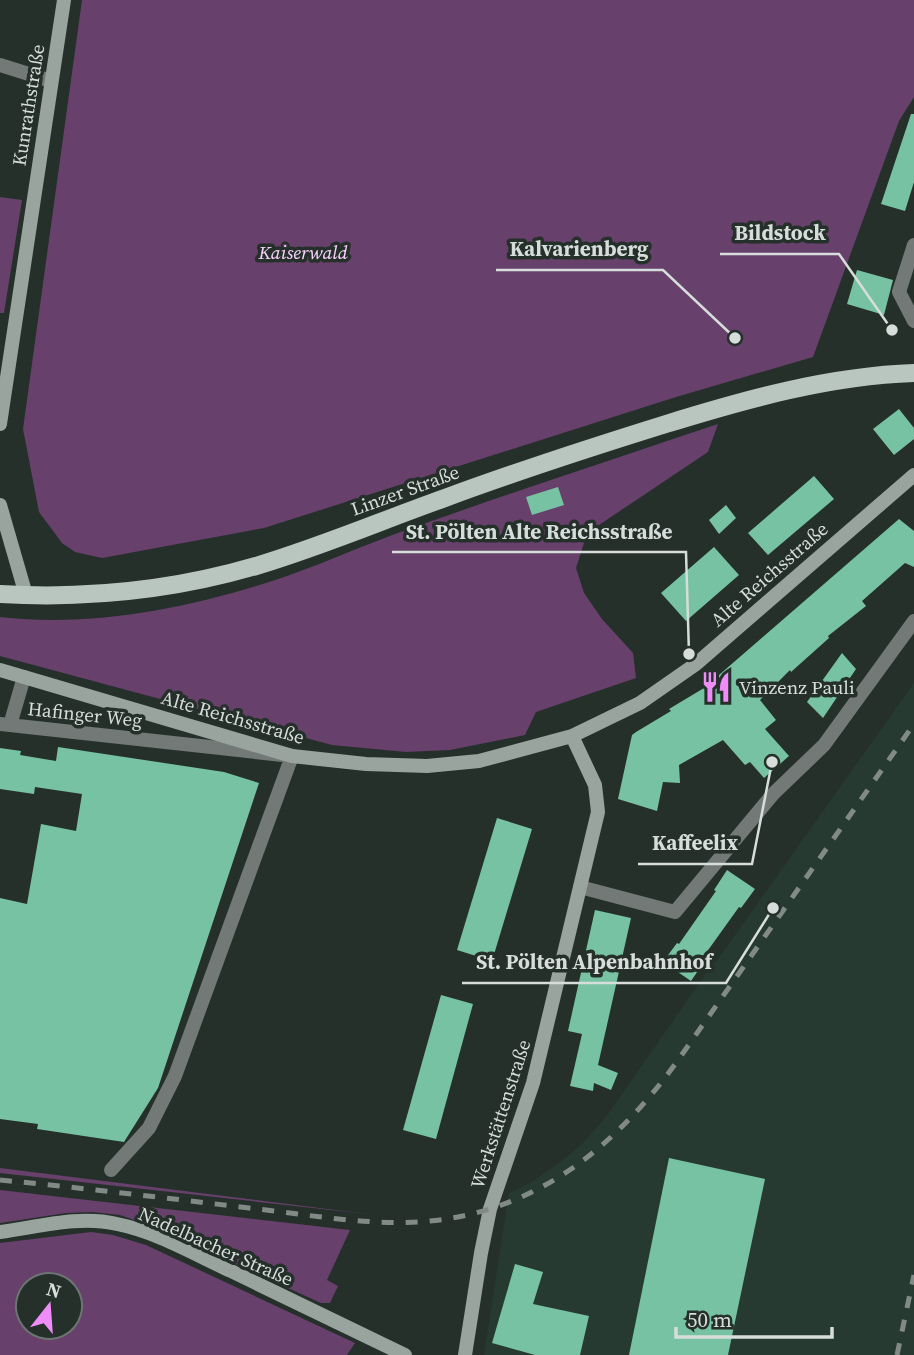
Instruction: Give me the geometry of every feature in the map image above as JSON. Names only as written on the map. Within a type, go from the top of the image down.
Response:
[{"type":"main road","name":"Linzer Straße","points":[[0,594],[65,596],[124,591],[196,580],[257,566],[529,467],[704,413],[792,388],[914,373]]},
{"type":"street","name":"Kunrathstraße","points":[[0,425],[64,0]]},
{"type":"street","points":[[0,65],[51,80]]},
{"type":"street","points":[[914,245],[899,292],[914,321]]},
{"type":"street","name":"Alte Reichsstraße","points":[[0,670],[292,756],[366,764],[427,766],[479,761],[572,736],[640,703],[696,664],[914,475]]},
{"type":"street","points":[[0,505],[26,595]]},
{"type":"street","points":[[580,887],[675,912],[773,794],[824,745],[914,621]]},
{"type":"street","points":[[5,725],[24,677]]},
{"type":"street","name":"Hafinger Weg","points":[[5,725],[292,756]]},
{"type":"street","name":"Werkstättenstraße","points":[[465,1355],[490,1209],[533,1083],[598,812],[595,785],[572,736]]},
{"type":"street","points":[[111,1170],[149,1128],[175,1076],[292,756]]},
{"type":"street","name":"Nadelbacher Straße","points":[[0,1232],[67,1222],[117,1224],[172,1244],[405,1355]]},
{"type":"shaded area","points":[[914,683],[914,1355],[484,1355],[509,1193],[532,1182],[563,1160],[584,1142],[606,1117]]},
{"type":"green space","name":"Kaiserwald","points":[[82,0],[914,0],[914,97],[899,121],[813,357],[676,397],[264,528],[102,558],[75,552],[62,543],[39,512],[23,429]]},
{"type":"green space","points":[[0,197],[22,200],[4,313],[0,313]]},
{"type":"green space","points":[[718,424],[708,452],[599,525],[584,543],[576,568],[584,593],[602,619],[633,653],[636,678],[536,712],[525,735],[450,750],[406,752],[332,745],[0,656],[0,617],[73,620],[109,617],[217,597],[287,576],[406,530]]},
{"type":"green space","points":[[0,1168],[367,1214],[0,1173]]},
{"type":"green space","points":[[0,1190],[350,1230],[327,1280],[338,1286],[330,1303],[321,1303],[154,1227],[120,1215],[66,1213],[0,1223]]},
{"type":"green space","points":[[91,1232],[113,1235],[146,1245],[355,1343],[347,1355],[0,1355],[0,1243]]},
{"type":"building","points":[[911,114],[914,114],[914,182],[905,211],[881,204]]},
{"type":"building","points":[[857,270],[893,280],[884,315],[847,304]]},
{"type":"building","points":[[899,409],[914,428],[914,439],[894,455],[873,429]]},
{"type":"building","points":[[814,476],[834,499],[768,555],[748,533]]},
{"type":"building","points":[[558,487],[564,505],[532,515],[526,497]]},
{"type":"building","points":[[726,505],[736,518],[719,534],[709,520]]},
{"type":"building","points":[[899,519],[914,531],[914,567],[905,563],[862,601],[866,606],[828,636],[829,638],[791,672],[790,670],[760,700],[776,720],[765,729],[789,756],[764,778],[750,762],[745,765],[723,740],[679,765],[680,783],[663,782],[657,811],[618,799],[632,735],[704,688]]},
{"type":"building","points":[[714,547],[739,575],[686,621],[661,593]]},
{"type":"building","points":[[842,653],[856,669],[823,718],[807,702]]},
{"type":"building","points":[[58,747],[224,772],[259,783],[158,1088],[124,1142],[37,1129],[38,1124],[0,1119],[0,898],[27,904],[41,824],[76,831],[82,794],[35,787],[34,794],[0,789],[0,748],[21,751],[20,755],[56,761]]},
{"type":"building","points":[[497,818],[532,829],[492,961],[457,950]]},
{"type":"building","points":[[727,870],[755,889],[701,960],[704,962],[691,981],[663,962],[716,891],[714,890]]},
{"type":"building","points":[[595,910],[631,918],[598,1065],[618,1073],[611,1090],[594,1083],[593,1091],[570,1086],[582,1034],[568,1031]]},
{"type":"building","points":[[441,995],[473,1004],[436,1139],[403,1130]]},
{"type":"building","points":[[669,1158],[765,1179],[728,1355],[629,1355]]},
{"type":"building","points":[[515,1264],[543,1272],[533,1304],[589,1316],[580,1355],[535,1355],[492,1343]]},
{"type":"railway","points":[[0,1180],[397,1223],[459,1217],[497,1207],[532,1192],[565,1173],[596,1150],[625,1124],[651,1095],[914,724]]},
{"type":"railway","points":[[897,1355],[914,1275]]},
{"type":"place","name":"Bildstock","points":[[892,330]]},
{"type":"place","name":"Kalvarienberg","points":[[735,338]]},
{"type":"place","name":"St. Pölten Alte Reichsstraße","points":[[689,654]]},
{"type":"place","name":"Vinzenz Pauli","points":[[716,687]]},
{"type":"place","name":"Kaffeelix","points":[[772,762]]},
{"type":"place","name":"St. Pölten Alpenbahnhof","points":[[773,908]]}]
